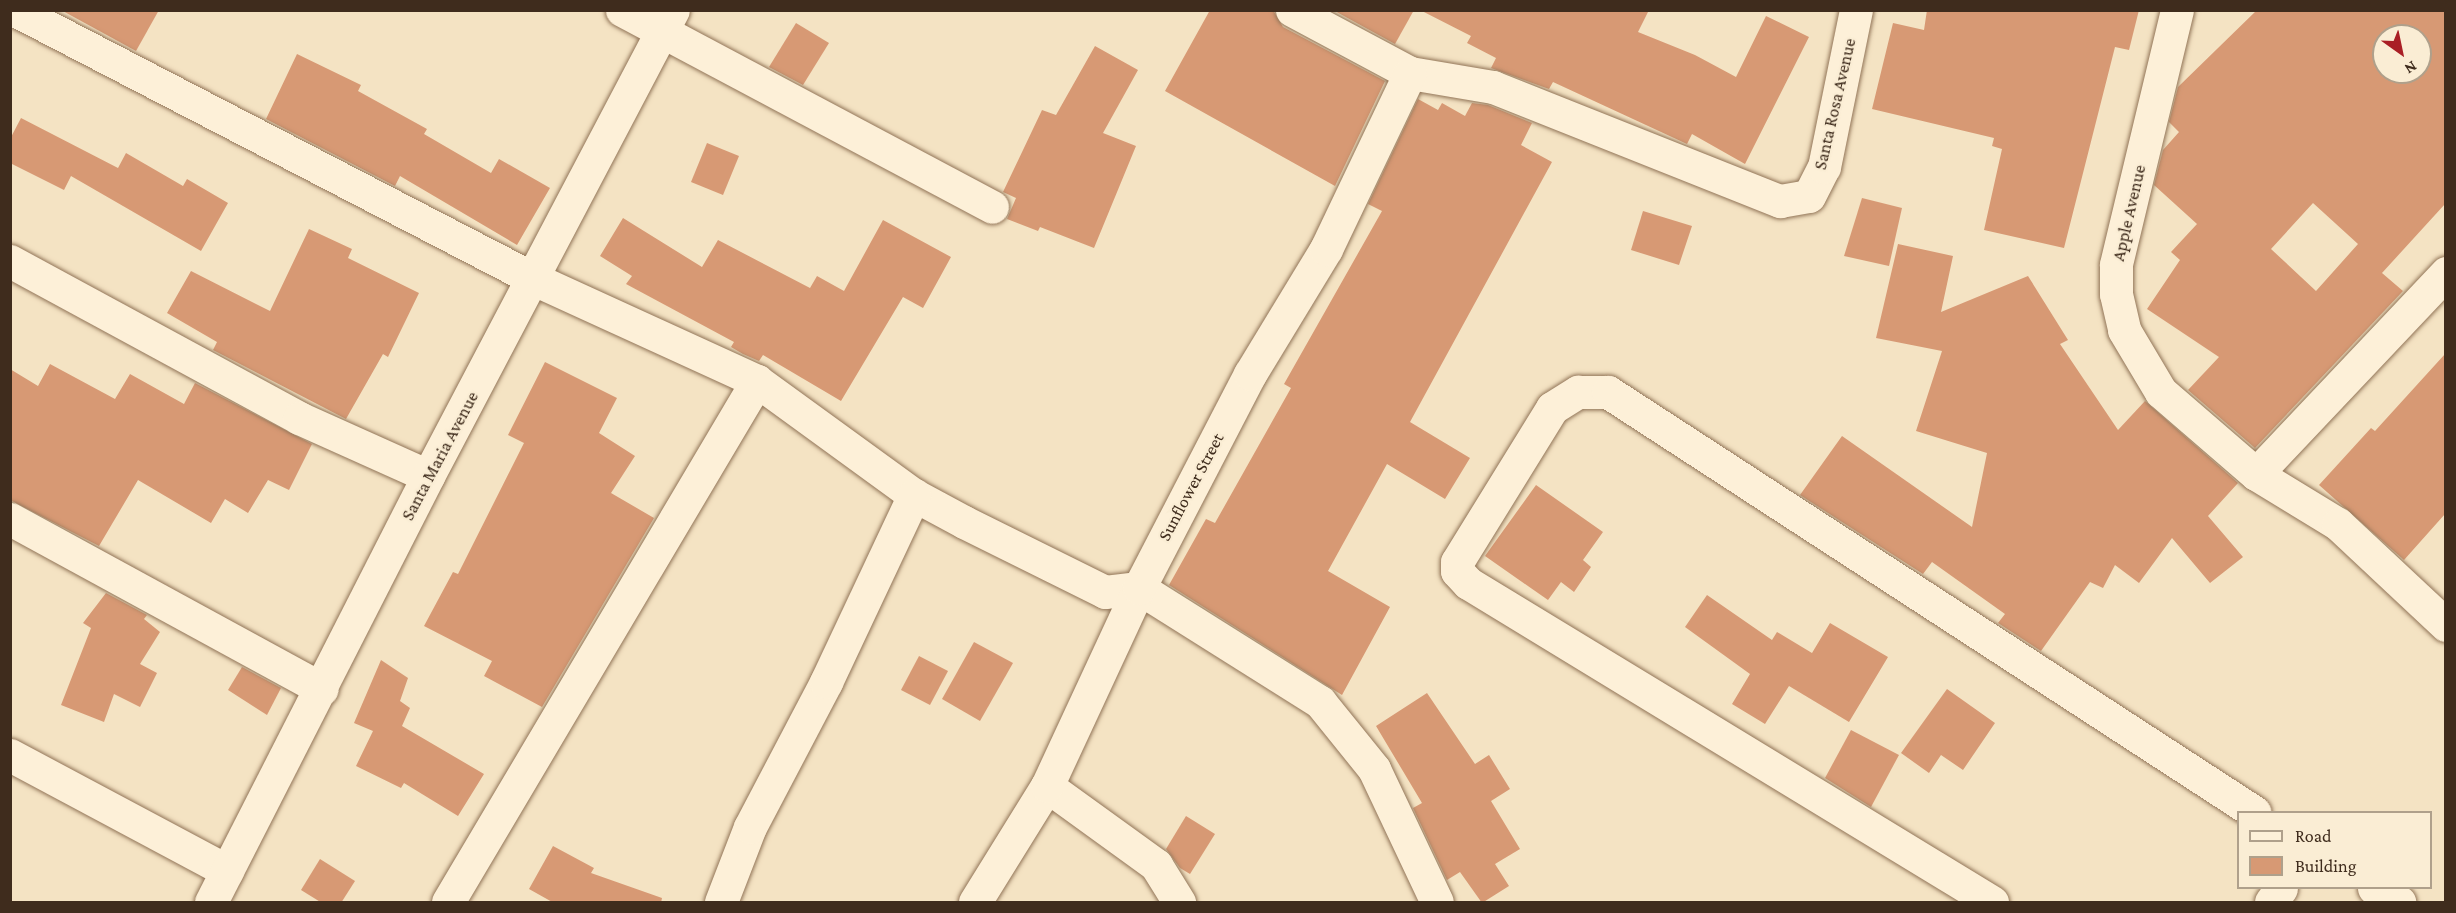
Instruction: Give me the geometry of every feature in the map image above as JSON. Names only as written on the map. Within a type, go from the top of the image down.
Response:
[{"type":"street","points":[[15,10],[534,279],[757,381],[914,495],[1105,592],[1139,588],[1320,702],[1374,769],[1437,903]]},
{"type":"street","points":[[622,10],[668,20],[992,207]]},
{"type":"street","points":[[1292,10],[1410,73]]},
{"type":"street","name":"Santa Rosa Avenue","points":[[1410,73],[1493,87],[1780,201],[1809,196],[1824,167],[1856,10]]},
{"type":"street","name":"Apple Avenue","points":[[2177,10],[2116,265],[2116,294],[2124,330],[2161,392],[2256,474],[2338,524],[2445,625]]},
{"type":"street","name":"Santa Maria Avenue","points":[[211,903],[428,476],[534,279],[668,20]]},
{"type":"street","name":"Sunflower Street","points":[[975,903],[1047,786],[1139,588],[1250,374],[1326,249],[1410,73]]},
{"type":"street","points":[[10,261],[299,418],[428,476]]},
{"type":"street","points":[[2256,474],[2445,273]]},
{"type":"street","points":[[451,902],[757,381]]},
{"type":"street","points":[[1992,903],[1468,583],[1457,571],[1457,562],[1552,408],[1578,392],[1608,392],[2251,811]]},
{"type":"street","points":[[721,903],[750,827],[826,682],[914,495]]},
{"type":"street","points":[[10,519],[322,688]]},
{"type":"street","points":[[10,755],[227,871]]},
{"type":"street","points":[[1047,786],[1156,865],[1179,903]]},
{"type":"street","points":[[2271,903],[2280,889]]},
{"type":"street","points":[[2376,889],[2399,903]]},
{"type":"building","points":[[61,10],[159,10],[136,51]]},
{"type":"building","points":[[1210,10],[1273,10],[1283,27],[1385,81],[1335,186],[1165,91]]},
{"type":"building","points":[[1333,10],[1414,10],[1395,44]]},
{"type":"building","points":[[1420,10],[1649,10],[1638,32],[1695,55],[1736,77],[1766,16],[1809,37],[1745,164],[1692,134],[1687,144],[1553,82],[1549,89],[1491,68],[1496,58],[1467,43],[1471,36]]},
{"type":"building","points":[[1927,10],[2139,10],[2129,50],[2115,47],[2064,248],[1984,230],[2002,149],[1992,146],[1994,138],[1872,109],[1893,23],[1924,30]]},
{"type":"building","points":[[2257,10],[2445,10],[2445,204],[2382,273],[2403,291],[2255,448],[2188,390],[2219,357],[2147,309],[2180,260],[2171,252],[2197,224],[2154,185],[2163,150],[2179,132],[2169,122],[2178,87]],"holes":[[[2313,203],[2358,244],[2316,291],[2271,249]]]},
{"type":"building","points":[[796,23],[829,43],[803,85],[769,67]]},
{"type":"building","points":[[1095,46],[1138,70],[1103,133],[1136,146],[1094,248],[1040,227],[1038,231],[1007,219],[1016,198],[1003,192],[1042,110],[1056,115]]},
{"type":"building","points":[[297,54],[361,85],[358,91],[427,129],[424,134],[491,173],[499,159],[550,188],[517,245],[400,176],[395,186],[266,119]]},
{"type":"building","points":[[1418,99],[1438,110],[1442,103],[1465,116],[1472,103],[1488,105],[1532,123],[1521,145],[1552,162],[1410,422],[1470,458],[1445,499],[1387,464],[1328,571],[1390,607],[1342,695],[1169,585],[1206,519],[1215,523],[1291,388],[1284,384],[1382,211],[1368,204]]},
{"type":"building","points":[[21,118],[118,168],[126,153],[183,186],[187,179],[228,203],[201,251],[71,176],[64,190],[10,163],[10,139]]},
{"type":"building","points":[[707,143],[739,156],[723,195],[691,182]]},
{"type":"building","points":[[1862,198],[1902,208],[1889,266],[1844,256]]},
{"type":"building","points":[[1643,211],[1692,226],[1679,265],[1631,250]]},
{"type":"building","points":[[623,218],[702,267],[718,240],[810,288],[817,276],[844,291],[883,220],[951,257],[923,308],[903,297],[841,401],[763,355],[759,361],[743,354],[731,347],[734,342],[626,284],[632,276],[600,256]]},
{"type":"building","points":[[309,229],[352,249],[348,258],[419,293],[388,357],[383,354],[346,419],[213,350],[217,342],[167,313],[191,271],[270,311]]},
{"type":"building","points":[[1898,244],[1953,256],[1941,312],[2028,276],[2068,340],[2060,344],[2118,430],[2145,401],[2238,483],[2208,516],[2243,557],[2210,583],[2172,538],[2139,583],[2115,565],[2103,588],[2090,582],[2041,651],[1998,623],[2005,614],[1932,562],[1923,574],[1800,495],[1842,436],[1972,527],[1987,453],[1916,431],[1942,351],[1876,338]]},
{"type":"building","points":[[2445,354],[2445,514],[2404,560],[2319,485],[2371,428],[2375,431]]},
{"type":"building","points":[[545,362],[617,398],[599,433],[635,456],[611,493],[654,518],[542,707],[484,676],[492,661],[424,626],[453,572],[458,574],[524,443],[508,435]]},
{"type":"building","points":[[50,364],[115,399],[130,374],[184,404],[195,383],[312,444],[289,490],[268,480],[248,513],[225,499],[211,523],[138,480],[99,546],[10,500],[10,369],[38,386]]},
{"type":"building","points":[[1536,485],[1603,532],[1583,560],[1591,567],[1574,592],[1561,582],[1548,600],[1485,556]]},
{"type":"building","points":[[106,593],[147,615],[144,619],[160,632],[140,664],[157,673],[140,707],[114,694],[104,722],[61,705],[91,628],[83,623]]},
{"type":"building","points":[[1707,595],[1772,640],[1777,632],[1812,653],[1830,623],[1888,657],[1849,722],[1789,686],[1765,724],[1732,704],[1750,674],[1685,627]]},
{"type":"building","points":[[974,642],[1013,663],[980,721],[942,699]]},
{"type":"building","points":[[919,656],[948,671],[930,705],[901,690]]},
{"type":"building","points":[[381,660],[408,678],[400,701],[410,708],[402,726],[484,774],[458,816],[404,783],[401,788],[356,766],[373,731],[354,723]]},
{"type":"building","points":[[242,667],[281,688],[267,715],[228,690]]},
{"type":"building","points":[[1947,689],[1995,723],[1963,770],[1941,755],[1929,773],[1901,753]]},
{"type":"building","points":[[1427,693],[1475,764],[1489,755],[1510,789],[1491,801],[1520,849],[1495,864],[1509,886],[1482,903],[1460,872],[1447,880],[1413,808],[1422,803],[1376,726]]},
{"type":"building","points":[[1851,730],[1899,755],[1871,807],[1825,778]]},
{"type":"building","points":[[1186,816],[1215,834],[1190,874],[1180,868],[1166,849]]},
{"type":"building","points":[[553,846],[594,868],[591,873],[662,898],[661,903],[554,903],[529,889]]},
{"type":"building","points":[[320,859],[355,881],[341,903],[322,903],[301,890]]}]
